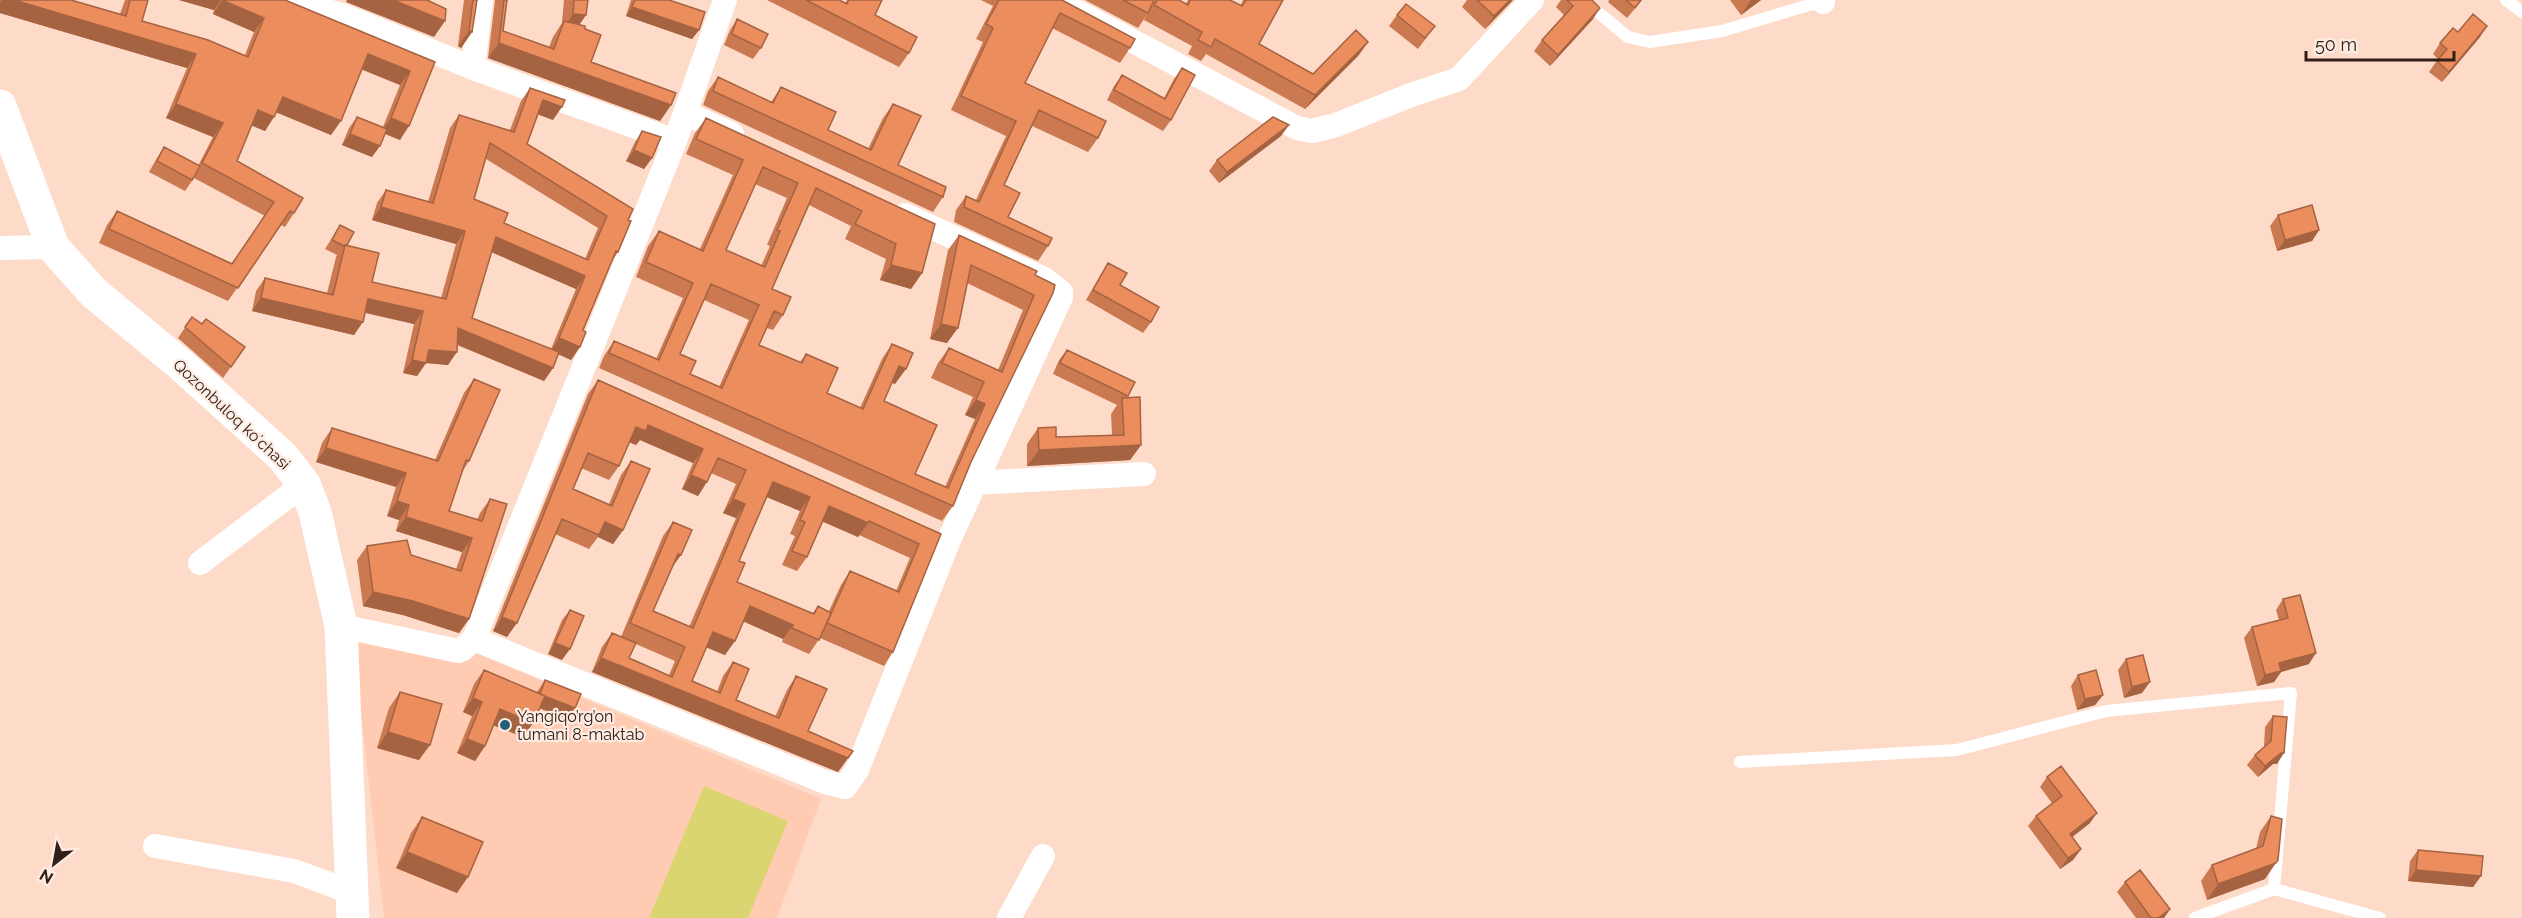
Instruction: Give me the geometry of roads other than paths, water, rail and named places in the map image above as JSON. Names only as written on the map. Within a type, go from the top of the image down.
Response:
[{"type":"main road","name":"Qozonbuloq koʻchasi","points":[[0,106],[53,247],[94,293],[180,364],[282,456],[304,484],[315,512],[341,626],[352,905]]},
{"type":"street","points":[[289,0],[345,16],[472,68],[675,141]]},
{"type":"street","points":[[472,68],[481,0]]},
{"type":"street","points":[[341,626],[458,651],[464,649],[474,639],[592,380],[725,0]]},
{"type":"street","points":[[1055,0],[1297,128],[1312,131],[1336,126],[1411,95],[1459,79],[1532,0]]},
{"type":"street","points":[[685,113],[750,143]]},
{"type":"street","points":[[474,639],[815,779],[845,787],[857,770],[938,535],[973,483],[1056,312],[1061,292],[1044,279],[881,204]]},
{"type":"street","points":[[0,248],[53,247]]},
{"type":"street","points":[[973,483],[1144,474]]},
{"type":"street","points":[[200,563],[304,484]]},
{"type":"street","points":[[155,846],[294,871],[352,905]]},
{"type":"street","points":[[1009,918],[1042,856]]},
{"type":"lane","points":[[1583,0],[1628,37],[1650,42],[1722,31],[1824,1]]},
{"type":"lane","points":[[2506,0],[2522,12]]},
{"type":"lane","points":[[1740,762],[1957,750],[2106,711],[2291,693],[2274,890]]},
{"type":"lane","points":[[2195,918],[2274,890],[2380,918]]},
{"type":"place","name":"Yangiqo’rg’on tumani 8-maktab","points":[[505,725]]}]
